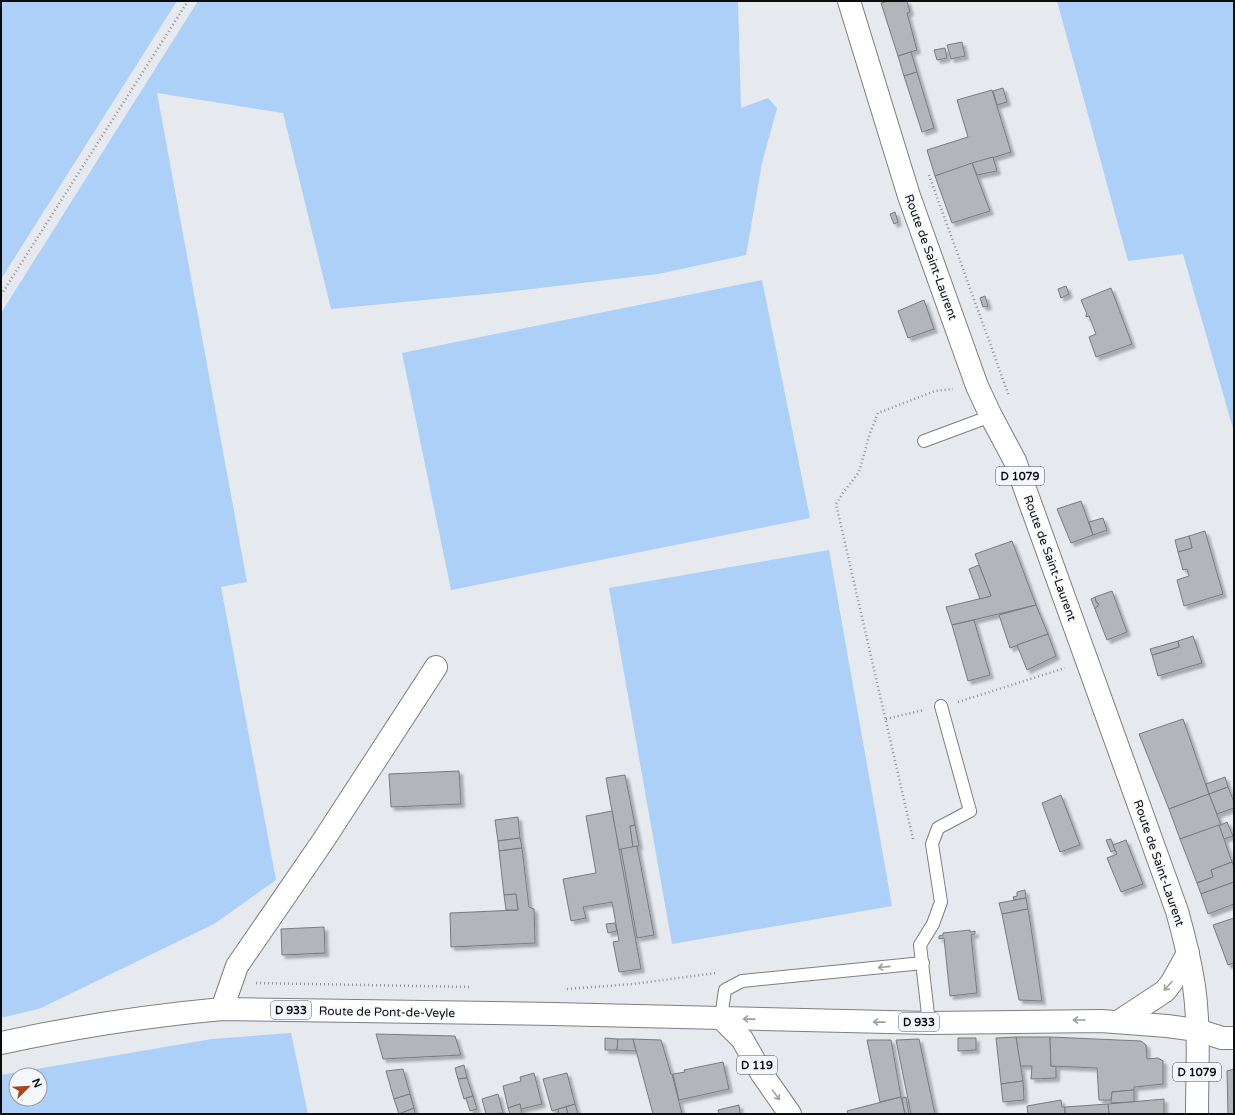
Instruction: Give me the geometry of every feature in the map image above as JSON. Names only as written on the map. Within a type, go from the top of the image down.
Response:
[{"type":"main road","name":"Route de Saint-Laurent","points":[[849,1],[909,196],[978,386],[991,416],[1015,461],[1172,894],[1188,953],[1194,987],[1197,1030]]},
{"type":"main road","points":[[222,1010],[234,974],[436,667]]},
{"type":"main road","points":[[1118,1022],[1165,991],[1172,982],[1188,953]]},
{"type":"main road","name":"Route de Pont-de-Veyle","points":[[1,1043],[52,1032],[170,1014],[222,1010],[721,1018]]},
{"type":"main road","name":"D 933","points":[[721,1018],[929,1023],[1062,1020],[1118,1022],[1197,1030],[1222,1038],[1234,1038]]},
{"type":"main road","name":"D 119","points":[[721,1018],[742,1039],[762,1074],[790,1114]]},
{"type":"main road","name":"D 1079","points":[[1197,1030],[1197,1114]]},
{"type":"lane","points":[[924,441],[991,416]]},
{"type":"lane","points":[[929,1023],[920,945],[933,924],[941,902],[932,844],[938,828],[970,810],[942,706]]},
{"type":"lane","points":[[721,1018],[725,990],[742,981],[923,963]]},
{"type":"path","points":[[1,295],[188,1]]},
{"type":"path","points":[[914,840],[836,504],[859,472],[870,433],[878,413],[935,391],[978,386]]},
{"type":"path","points":[[886,719],[970,699],[1069,667],[1086,660]]},
{"type":"path","points":[[565,989],[633,984],[719,972]]},
{"type":"path","points":[[234,974],[480,988]]},
{"type":"shaded area","points":[[1,1],[177,1],[1,279]]},
{"type":"shaded area","points":[[198,1],[738,1],[741,108],[768,98],[777,108],[762,163],[746,255],[658,274],[497,293],[331,309],[283,113],[157,93],[247,582],[221,587],[276,880],[214,924],[41,1008],[1,1018],[1,313]]},
{"type":"shaded area","points":[[1057,1],[1234,1],[1234,432],[1183,254],[1128,261]]},
{"type":"shaded area","points":[[762,280],[810,518],[451,590],[402,353]]},
{"type":"shaded area","points":[[829,550],[892,906],[672,944],[609,588]]},
{"type":"shaded area","points":[[291,1033],[308,1114],[1,1114],[1,1075],[8,1074],[8,1107],[48,1107],[48,1067],[212,1039]]},
{"type":"building","points":[[889,1],[907,1],[910,12],[907,13],[917,50],[898,56],[881,3]]},
{"type":"building","points":[[962,42],[965,56],[951,59],[947,45]]},
{"type":"building","points":[[945,48],[947,58],[937,60],[934,50]]},
{"type":"building","points":[[911,52],[917,72],[904,76],[898,56]]},
{"type":"building","points":[[917,72],[934,128],[922,132],[904,76]]},
{"type":"building","points":[[1003,88],[1007,102],[997,105],[993,91]]},
{"type":"building","points":[[992,90],[1011,152],[935,176],[927,150],[968,137],[957,100]]},
{"type":"building","points":[[993,157],[997,171],[977,175],[972,163]]},
{"type":"building","points":[[972,163],[990,211],[952,223],[935,176]]},
{"type":"building","points":[[895,212],[898,222],[894,224],[890,214]]},
{"type":"building","points":[[1066,286],[1069,294],[1061,298],[1058,289]]},
{"type":"building","points":[[1111,288],[1132,344],[1096,357],[1089,337],[1096,334],[1089,316],[1086,317],[1087,314],[1081,300]]},
{"type":"building","points":[[985,296],[988,306],[983,307],[980,298]]},
{"type":"building","points":[[924,300],[934,329],[908,338],[898,311]]},
{"type":"building","points":[[1081,501],[1093,535],[1071,543],[1057,509]]},
{"type":"building","points":[[1103,518],[1107,530],[1093,535],[1089,522]]},
{"type":"building","points":[[1205,531],[1223,594],[1184,606],[1177,580],[1189,576],[1187,569],[1183,570],[1178,552],[1192,548],[1189,536]]},
{"type":"building","points":[[1189,536],[1192,548],[1178,552],[1175,540]]},
{"type":"building","points":[[1012,541],[1036,605],[952,625],[946,607],[991,596],[975,554]]},
{"type":"building","points":[[979,565],[991,596],[980,599],[969,569]]},
{"type":"building","points":[[1112,591],[1127,632],[1107,640],[1095,609],[1099,604],[1096,602],[1095,597]]},
{"type":"building","points":[[1095,597],[1096,602],[1099,604],[1095,609],[1091,599]]},
{"type":"building","points":[[1036,605],[1048,634],[1010,648],[999,615]]},
{"type":"building","points":[[974,620],[990,675],[968,681],[952,625]]},
{"type":"building","points":[[1048,634],[1056,656],[1027,670],[1017,645]]},
{"type":"building","points":[[1193,636],[1202,663],[1158,676],[1152,655],[1179,647],[1178,641]]},
{"type":"building","points":[[1178,641],[1179,647],[1152,655],[1150,649]]},
{"type":"building","points":[[1183,719],[1209,794],[1169,809],[1139,734]]},
{"type":"building","points":[[459,771],[461,804],[391,807],[389,774]]},
{"type":"building","points":[[625,775],[635,825],[630,826],[633,847],[619,850],[606,778]]},
{"type":"building","points":[[1225,777],[1228,787],[1209,794],[1206,784]]},
{"type":"building","points":[[1228,787],[1234,802],[1234,808],[1217,814],[1209,794]]},
{"type":"building","points":[[1209,794],[1221,825],[1180,839],[1169,809]]},
{"type":"building","points":[[1061,795],[1080,845],[1060,852],[1042,803]]},
{"type":"building","points":[[612,811],[641,969],[619,972],[613,942],[619,941],[612,902],[583,907],[586,918],[571,921],[563,879],[596,873],[586,816]]},
{"type":"building","points":[[518,817],[520,838],[498,841],[495,820]]},
{"type":"building","points":[[1227,822],[1233,836],[1224,839],[1219,826]]},
{"type":"building","points":[[635,825],[639,846],[633,847],[630,826]]},
{"type":"building","points":[[1219,825],[1232,862],[1211,870],[1213,877],[1197,883],[1180,839]]},
{"type":"building","points":[[520,838],[522,848],[499,851],[498,841]]},
{"type":"building","points":[[1111,839],[1115,850],[1111,852],[1106,840]]},
{"type":"building","points":[[1126,840],[1143,884],[1121,892],[1107,858],[1117,854],[1113,845]]},
{"type":"building","points":[[637,846],[654,935],[637,938],[621,849]]},
{"type":"building","points":[[522,848],[529,907],[534,909],[535,943],[451,947],[450,913],[518,910],[516,894],[504,895],[499,851]]},
{"type":"building","points":[[1232,862],[1234,867],[1234,882],[1201,894],[1197,883],[1213,877],[1211,870]]},
{"type":"building","points":[[1234,882],[1234,904],[1208,914],[1201,894]]},
{"type":"building","points":[[1025,890],[1026,898],[1014,900],[1013,897],[1017,896],[1017,892]]},
{"type":"building","points":[[516,894],[518,910],[506,910],[504,895]]},
{"type":"building","points":[[1026,898],[1028,909],[1002,914],[999,903]]},
{"type":"building","points":[[1028,909],[1042,1001],[1019,1000],[1002,914]]},
{"type":"building","points":[[1234,918],[1234,963],[1228,965],[1213,925]]},
{"type":"building","points":[[615,923],[617,931],[608,933],[606,924]]},
{"type":"building","points":[[324,927],[325,953],[282,955],[281,929]]},
{"type":"building","points":[[970,930],[970,932],[975,931],[975,934],[971,935],[977,993],[950,996],[944,938],[939,939],[939,936],[943,935],[943,933]]},
{"type":"building","points":[[376,1034],[455,1036],[461,1055],[383,1059]]},
{"type":"building","points":[[1016,1037],[1050,1037],[1051,1066],[1056,1066],[1056,1078],[1031,1079],[1032,1066],[1020,1066]]},
{"type":"building","points":[[1016,1037],[1023,1081],[1001,1084],[996,1038]]},
{"type":"building","points":[[1050,1037],[1141,1041],[1146,1045],[1147,1059],[1158,1058],[1163,1061],[1163,1084],[1134,1087],[1134,1090],[1112,1092],[1111,1100],[1099,1100],[1097,1068],[1051,1066]]},
{"type":"building","points":[[605,1038],[618,1039],[617,1050],[605,1050]]},
{"type":"building","points":[[958,1038],[976,1038],[976,1050],[958,1051]]},
{"type":"building","points":[[618,1039],[633,1039],[636,1051],[617,1050]]},
{"type":"building","points":[[633,1039],[661,1040],[672,1074],[682,1114],[653,1114]]},
{"type":"building","points":[[919,1039],[935,1114],[911,1114],[896,1040]]},
{"type":"building","points":[[867,1040],[891,1040],[901,1097],[880,1102]]},
{"type":"building","points":[[723,1062],[729,1089],[679,1100],[673,1074],[685,1072],[684,1070]]},
{"type":"building","points":[[464,1065],[467,1078],[458,1079],[455,1068]]},
{"type":"building","points":[[403,1069],[410,1094],[394,1099],[386,1071]]},
{"type":"building","points":[[1234,1069],[1234,1114],[1228,1114],[1227,1071]]},
{"type":"building","points":[[534,1073],[542,1104],[521,1109],[520,1104],[508,1108],[503,1086],[521,1081],[520,1077]]},
{"type":"building","points":[[567,1073],[575,1104],[552,1111],[543,1079]]},
{"type":"building","points":[[467,1078],[473,1096],[464,1099],[458,1079]]},
{"type":"building","points":[[1023,1081],[1024,1100],[1003,1102],[1001,1084]]},
{"type":"building","points":[[1134,1090],[1134,1102],[1111,1103],[1112,1092]]},
{"type":"building","points":[[410,1094],[414,1108],[399,1114],[394,1099]]},
{"type":"building","points":[[498,1094],[503,1113],[486,1114],[482,1099]]},
{"type":"building","points":[[473,1096],[477,1109],[470,1111],[466,1098]]},
{"type":"building","points":[[901,1097],[905,1114],[848,1114],[847,1111]]},
{"type":"building","points":[[906,1097],[909,1114],[905,1114],[902,1098]]},
{"type":"building","points":[[1164,1099],[1164,1114],[1109,1114],[1108,1104]]},
{"type":"building","points":[[1061,1100],[1062,1107],[1065,1107],[1065,1114],[1028,1114],[1027,1106]]},
{"type":"building","points":[[520,1104],[522,1114],[510,1114],[508,1108]]},
{"type":"building","points":[[575,1104],[578,1114],[568,1114],[566,1107]]},
{"type":"building","points":[[1108,1104],[1109,1114],[1065,1114],[1065,1107]]},
{"type":"building","points":[[739,1105],[740,1114],[719,1114],[718,1110]]},
{"type":"building","points":[[566,1107],[568,1114],[559,1114],[558,1109]]},
{"type":"building","points":[[414,1108],[415,1114],[399,1114]]}]
